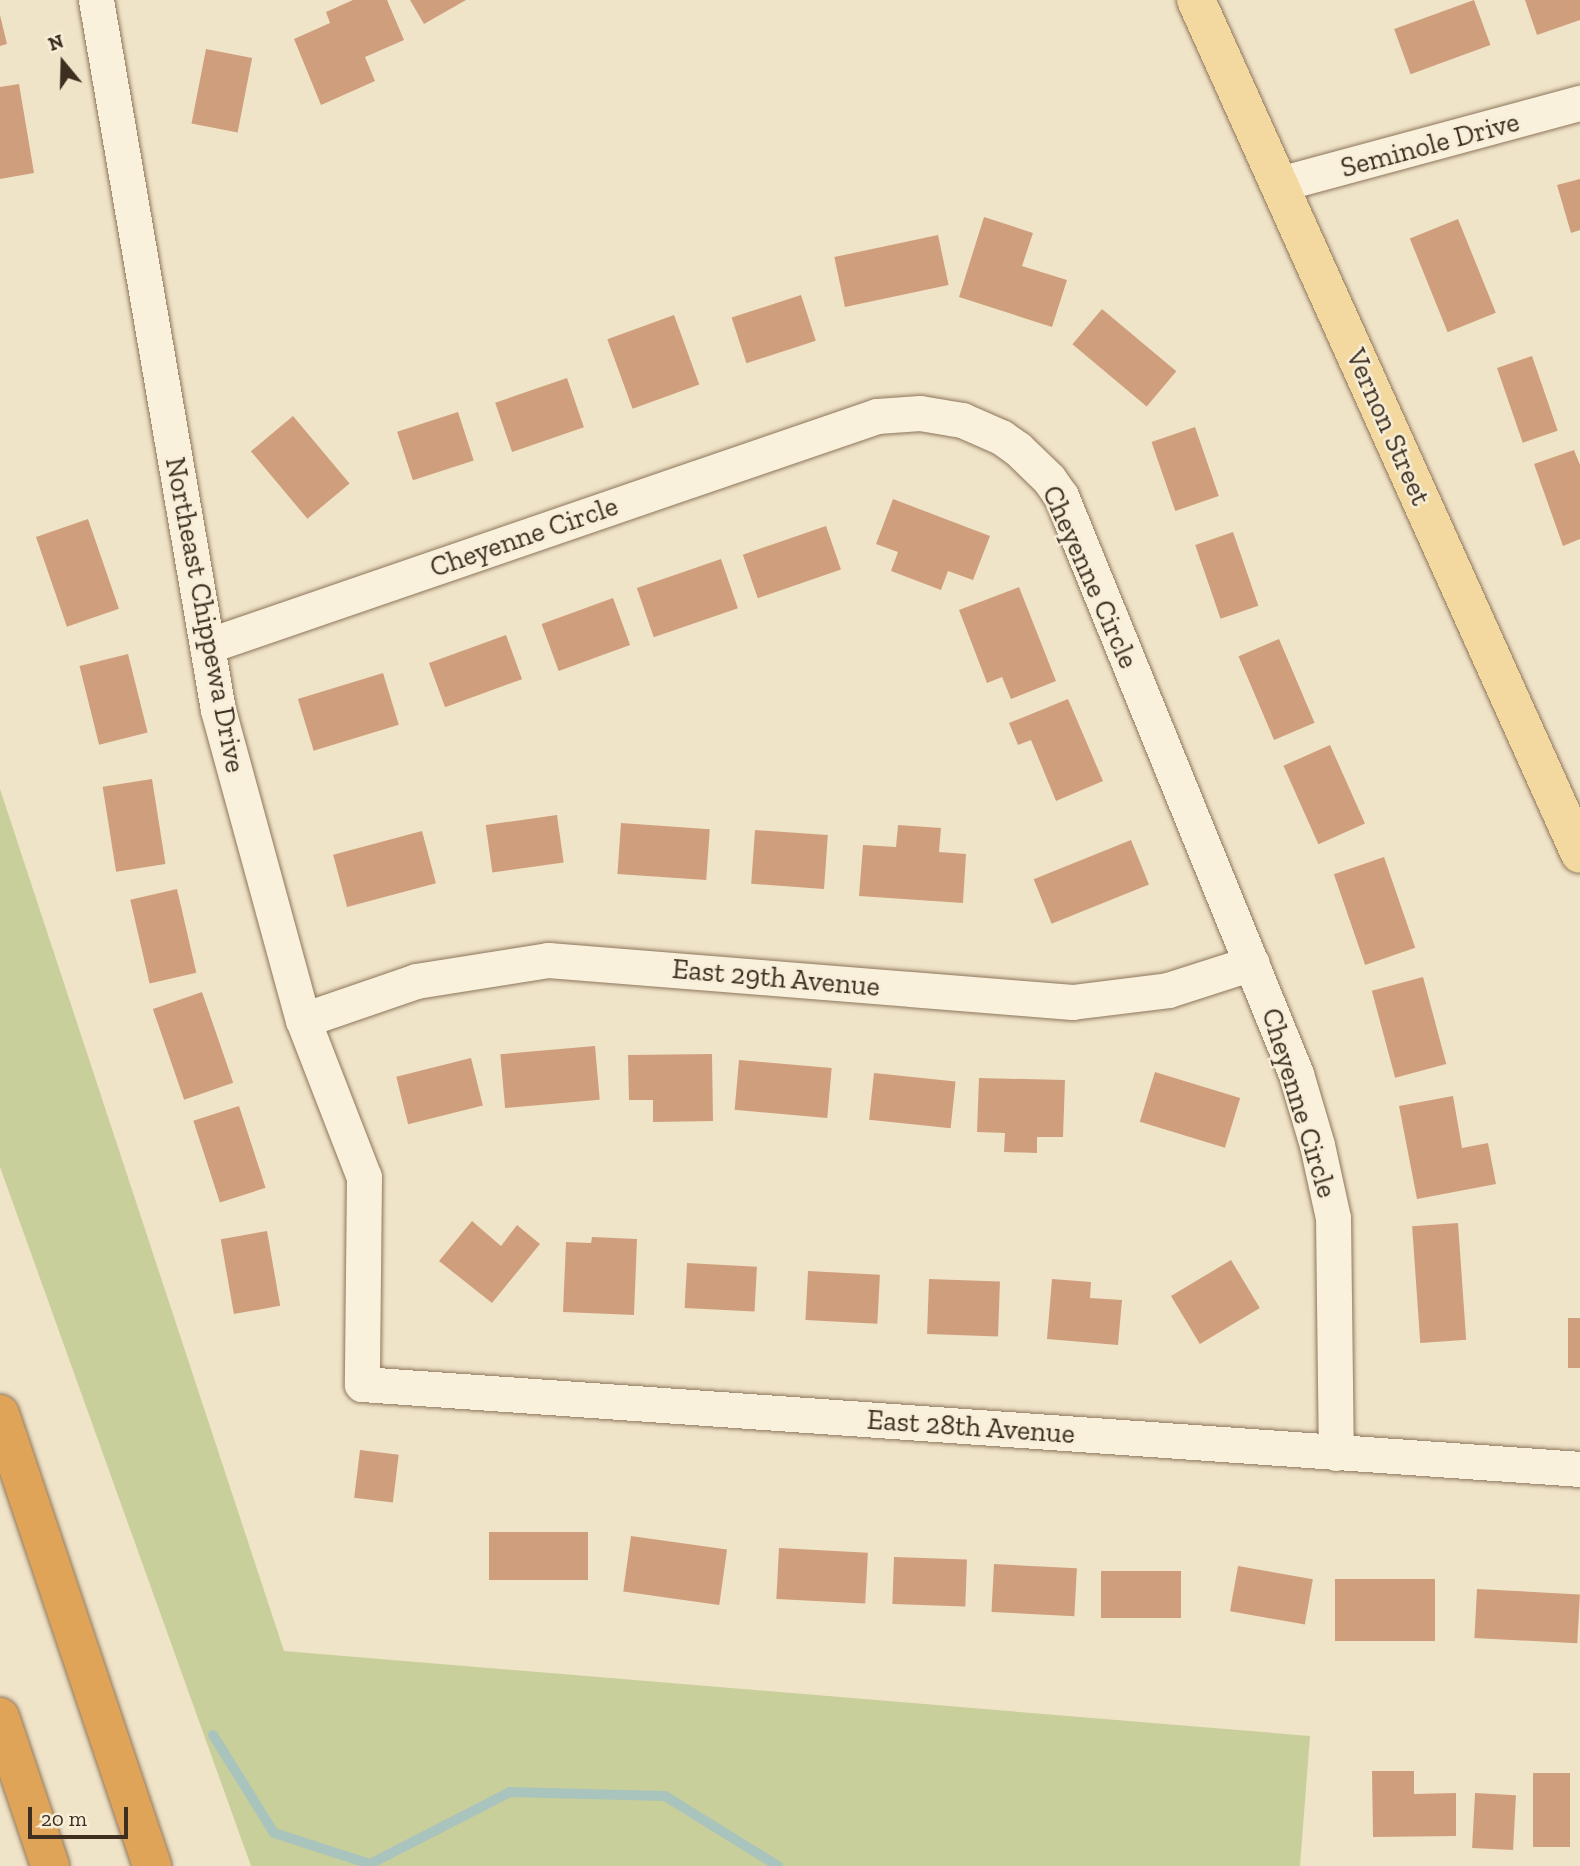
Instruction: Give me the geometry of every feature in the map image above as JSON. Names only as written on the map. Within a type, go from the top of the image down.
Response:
[{"type":"highway","points":[[0,1414],[152,1866]]},
{"type":"highway","points":[[0,1717],[50,1866]]},
{"type":"main road","name":"Vernon Street","points":[[1196,0],[1580,854]]},
{"type":"street","name":"Northeast Chippewa Drive","points":[[96,0],[218,710],[303,1020],[364,1177],[362,1384]]},
{"type":"street","name":"Seminole Drive","points":[[1279,184],[1580,103]]},
{"type":"street","name":"Cheyenne Circle","points":[[207,646],[877,416],[919,413],[961,420],[1001,437],[1018,449],[1049,479],[1061,496],[1296,1074],[1317,1145],[1333,1218],[1336,1453]]},
{"type":"street","name":"East 29th Avenue","points":[[303,1020],[416,981],[548,960],[1072,1002],[1168,990],[1252,963]]},
{"type":"street","name":"East 28th Avenue","points":[[362,1384],[1580,1469]]},
{"type":"green space","points":[[0,789],[284,1651],[1310,1736],[1300,1866],[251,1866],[0,1167]]},
{"type":"building","points":[[353,0],[387,0],[404,40],[365,57],[375,81],[321,105],[294,39],[330,23],[326,12]]},
{"type":"building","points":[[410,0],[466,0],[424,24]]},
{"type":"building","points":[[1474,0],[1490,45],[1411,74],[1394,29]]},
{"type":"building","points":[[1525,0],[1580,0],[1580,20],[1537,35]]},
{"type":"building","points":[[0,15],[7,44],[0,46]]},
{"type":"building","points":[[206,49],[252,58],[238,133],[191,124]]},
{"type":"building","points":[[19,84],[34,173],[0,179],[0,87]]},
{"type":"building","points":[[1580,179],[1580,230],[1571,233],[1557,185]]},
{"type":"building","points":[[984,217],[1033,233],[1022,266],[1067,280],[1052,327],[959,297]]},
{"type":"building","points":[[1458,219],[1496,313],[1448,332],[1410,238]]},
{"type":"building","points":[[938,235],[949,285],[845,307],[834,257]]},
{"type":"building","points":[[801,295],[816,341],[746,363],[732,318]]},
{"type":"building","points":[[1102,309],[1176,371],[1147,407],[1072,344]]},
{"type":"building","points":[[674,315],[699,385],[633,409],[607,339]]},
{"type":"building","points":[[1532,356],[1558,431],[1523,443],[1497,368]]},
{"type":"building","points":[[567,378],[584,427],[512,452],[495,403]]},
{"type":"building","points":[[458,412],[474,461],[413,480],[397,432]]},
{"type":"building","points":[[293,416],[350,483],[307,519],[251,451]]},
{"type":"building","points":[[1195,427],[1219,496],[1175,511],[1152,442]]},
{"type":"building","points":[[1574,450],[1580,465],[1580,539],[1563,546],[1534,464]]},
{"type":"building","points":[[893,499],[990,536],[973,580],[948,571],[941,590],[891,571],[898,552],[876,544]]},
{"type":"building","points":[[88,519],[119,609],[67,627],[36,537]]},
{"type":"building","points":[[826,526],[841,569],[758,598],[743,555]]},
{"type":"building","points":[[1233,532],[1258,606],[1221,619],[1195,545]]},
{"type":"building","points":[[721,559],[738,608],[654,637],[637,588]]},
{"type":"building","points":[[1019,587],[1056,681],[1011,699],[1002,677],[987,683],[959,610]]},
{"type":"building","points":[[613,598],[630,645],[559,671],[542,624]]},
{"type":"building","points":[[506,635],[522,679],[445,707],[429,663]]},
{"type":"building","points":[[1279,639],[1315,723],[1274,740],[1238,656]]},
{"type":"building","points":[[128,654],[148,733],[99,745],[79,666]]},
{"type":"building","points":[[383,673],[399,725],[314,751],[298,699]]},
{"type":"building","points":[[1068,699],[1103,781],[1056,801],[1031,740],[1018,745],[1009,723]]},
{"type":"building","points":[[1330,745],[1365,824],[1318,844],[1283,766]]},
{"type":"building","points":[[152,779],[165,864],[116,872],[103,787]]},
{"type":"building","points":[[557,815],[564,863],[492,873],[486,825]]},
{"type":"building","points":[[621,823],[710,829],[706,880],[617,874]]},
{"type":"building","points":[[898,825],[941,828],[939,852],[966,854],[963,903],[859,896],[863,845],[896,847]]},
{"type":"building","points":[[755,830],[828,835],[824,889],[751,884]]},
{"type":"building","points":[[422,831],[436,883],[347,907],[333,855]]},
{"type":"building","points":[[1131,840],[1149,885],[1052,924],[1034,879]]},
{"type":"building","points":[[1384,857],[1415,948],[1365,965],[1334,874]]},
{"type":"building","points":[[177,889],[196,973],[150,984],[130,900]]},
{"type":"building","points":[[1423,977],[1446,1064],[1395,1078],[1372,991]]},
{"type":"building","points":[[202,992],[233,1083],[184,1100],[153,1009]]},
{"type":"building","points":[[595,1046],[600,1100],[505,1108],[500,1054]]},
{"type":"building","points":[[712,1054],[713,1121],[653,1122],[653,1100],[629,1100],[628,1055]]},
{"type":"building","points":[[471,1058],[483,1106],[408,1124],[396,1077]]},
{"type":"building","points":[[739,1060],[832,1068],[827,1118],[735,1110]]},
{"type":"building","points":[[1155,1072],[1240,1098],[1225,1148],[1140,1122]]},
{"type":"building","points":[[874,1073],[956,1082],[951,1128],[869,1120]]},
{"type":"building","points":[[979,1078],[1065,1080],[1063,1137],[1037,1137],[1037,1153],[1004,1152],[1005,1133],[977,1132]]},
{"type":"building","points":[[1453,1096],[1462,1148],[1488,1143],[1496,1184],[1417,1199],[1399,1106]]},
{"type":"building","points":[[239,1106],[266,1188],[220,1203],[193,1121]]},
{"type":"building","points":[[472,1221],[501,1246],[517,1225],[540,1244],[492,1303],[439,1261]]},
{"type":"building","points":[[1458,1223],[1466,1340],[1420,1343],[1412,1226]]},
{"type":"building","points":[[267,1231],[280,1306],[234,1314],[221,1239]]},
{"type":"building","points":[[592,1237],[637,1239],[634,1315],[563,1312],[566,1242],[591,1243]]},
{"type":"building","points":[[1231,1260],[1260,1308],[1200,1344],[1171,1296]]},
{"type":"building","points":[[687,1263],[757,1267],[755,1312],[685,1308]]},
{"type":"building","points":[[808,1271],[880,1275],[877,1324],[805,1320]]},
{"type":"building","points":[[929,1279],[1000,1281],[998,1336],[927,1334]]},
{"type":"building","points":[[1052,1279],[1091,1282],[1090,1298],[1122,1300],[1118,1345],[1047,1339]]},
{"type":"building","points":[[1568,1318],[1580,1318],[1580,1368],[1568,1368]]},
{"type":"building","points":[[360,1450],[399,1455],[393,1502],[354,1498]]},
{"type":"building","points":[[489,1532],[588,1532],[588,1580],[489,1580]]},
{"type":"building","points":[[631,1536],[727,1549],[719,1605],[623,1591]]},
{"type":"building","points":[[779,1548],[868,1553],[865,1604],[776,1599]]},
{"type":"building","points":[[894,1557],[967,1560],[965,1607],[892,1604]]},
{"type":"building","points":[[994,1564],[1077,1568],[1074,1616],[991,1612]]},
{"type":"building","points":[[1238,1566],[1313,1579],[1305,1624],[1230,1611]]},
{"type":"building","points":[[1101,1571],[1181,1571],[1181,1618],[1101,1618]]},
{"type":"building","points":[[1335,1579],[1435,1579],[1435,1641],[1335,1641]]},
{"type":"building","points":[[1477,1589],[1580,1594],[1577,1643],[1474,1638]]},
{"type":"building","points":[[1372,1771],[1414,1771],[1414,1794],[1456,1793],[1456,1836],[1373,1837]]},
{"type":"building","points":[[1533,1773],[1570,1773],[1570,1847],[1533,1847]]},
{"type":"building","points":[[1475,1793],[1516,1795],[1513,1850],[1472,1848]]},
{"type":"waterway","points":[[213,1735],[274,1833],[370,1864],[510,1792],[665,1796],[778,1866]]}]
